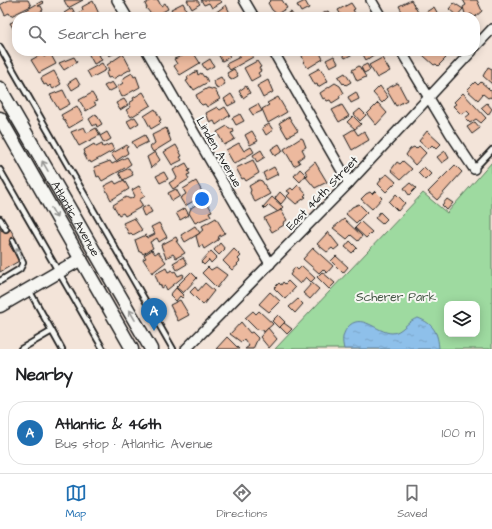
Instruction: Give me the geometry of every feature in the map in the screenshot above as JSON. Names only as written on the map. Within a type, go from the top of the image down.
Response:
[{"type":"main road","name":"Atlantic Avenue","points":[[0,88],[151,349]]},
{"type":"main road","name":"Atlantic Avenue","points":[[0,118],[132,349]]},
{"type":"main road","points":[[0,306],[81,259]]},
{"type":"street","points":[[117,0],[124,12]]},
{"type":"street","points":[[244,0],[251,12]]},
{"type":"street","points":[[371,0],[378,12]]},
{"type":"street","points":[[480,42],[492,29]]},
{"type":"street","name":"Linden Avenue","points":[[150,56],[270,264]]},
{"type":"street","points":[[276,56],[349,183]]},
{"type":"street","points":[[404,56],[428,98],[474,169]]},
{"type":"street","name":"East 46th Street","points":[[186,349],[349,183],[467,56]]},
{"type":"lane","points":[[0,47],[173,349]]},
{"type":"lane","points":[[474,169],[492,150]]},
{"type":"lane","points":[[0,170],[103,349]]},
{"type":"lane","points":[[0,219],[6,229]]},
{"type":"lane","points":[[0,281],[20,269],[23,263],[13,241]]},
{"type":"lane","points":[[28,289],[62,349]]},
{"type":"lane","points":[[21,349],[52,331]]},
{"type":"green space","name":"Scherer Park","points":[[492,162],[492,349],[275,349],[423,193],[447,213]]},
{"type":"water","points":[[418,318],[428,323],[434,330],[438,338],[439,349],[344,349],[343,336],[347,328],[352,323],[363,322],[392,333],[399,331],[411,321]]},
{"type":"building","points":[[9,0],[28,0],[31,6],[19,12],[12,12],[11,16],[9,13],[5,15],[0,5]]},
{"type":"building","points":[[64,0],[83,0],[68,8]]},
{"type":"building","points":[[151,0],[158,0],[161,6],[165,3],[168,9],[162,12],[149,12],[145,4]]},
{"type":"building","points":[[187,0],[197,0],[200,4],[192,9]]},
{"type":"building","points":[[201,0],[220,0],[222,2],[212,8],[209,3],[204,5]]},
{"type":"building","points":[[271,0],[282,0],[287,8],[280,12],[274,12],[268,3]]},
{"type":"building","points":[[411,0],[418,12],[402,12],[399,6]]},
{"type":"building","points":[[463,0],[477,0],[482,11],[480,13],[464,12],[463,7],[466,5]]},
{"type":"building","points":[[42,1],[44,3],[38,6],[41,6],[43,10],[40,12],[23,12]]},
{"type":"building","points":[[93,1],[98,12],[80,12],[83,10],[82,7]]},
{"type":"building","points":[[305,1],[309,8],[301,12],[297,5]]},
{"type":"building","points":[[183,3],[186,9],[181,12],[173,12],[171,9]]},
{"type":"building","points":[[351,3],[355,9],[353,10],[354,12],[339,12],[338,10]]},
{"type":"building","points":[[454,3],[463,9],[460,12],[452,12],[449,9]]},
{"type":"building","points":[[226,5],[230,12],[216,12]]},
{"type":"building","points":[[434,7],[437,12],[426,12]]},
{"type":"building","points":[[72,8],[74,12],[66,12]]},
{"type":"building","points":[[38,56],[52,56],[56,64],[39,73],[31,60]]},
{"type":"building","points":[[90,56],[100,56],[102,60],[94,64]]},
{"type":"building","points":[[120,56],[124,56],[131,69],[113,79],[112,77],[108,78],[106,73],[109,71],[107,65]]},
{"type":"building","points":[[182,56],[196,56],[200,63],[180,75],[174,66],[177,64],[174,59]]},
{"type":"building","points":[[219,56],[230,56],[230,57],[222,61]]},
{"type":"building","points":[[239,56],[253,57],[230,70],[226,64],[240,57]]},
{"type":"building","points":[[302,56],[322,56],[323,59],[308,68],[303,62]]},
{"type":"building","points":[[334,56],[338,63],[330,67],[326,60]]},
{"type":"building","points":[[364,56],[372,56],[366,60]]},
{"type":"building","points":[[424,56],[444,56],[446,58],[438,66],[436,64],[434,65]]},
{"type":"building","points":[[74,57],[77,62],[64,70],[59,63]]},
{"type":"building","points":[[382,58],[390,71],[377,78],[369,65]]},
{"type":"building","points":[[210,59],[214,66],[206,70],[202,64]]},
{"type":"building","points":[[257,61],[261,67],[259,68],[261,71],[258,73],[260,76],[251,81],[244,68]]},
{"type":"building","points":[[102,63],[106,70],[91,78],[87,71]]},
{"type":"building","points":[[367,64],[370,70],[364,73],[361,67]]},
{"type":"building","points":[[359,66],[366,77],[357,81],[352,70]]},
{"type":"building","points":[[488,67],[492,69],[492,84],[483,76]]},
{"type":"building","points":[[320,68],[328,81],[318,87],[317,84],[315,85],[309,74]]},
{"type":"building","points":[[234,69],[238,76],[231,80],[227,73]]},
{"type":"building","points":[[54,71],[61,84],[53,89],[50,85],[48,87],[46,84],[44,85],[41,78]]},
{"type":"building","points":[[197,71],[198,75],[201,73],[204,77],[205,76],[208,82],[194,90],[186,81],[188,80],[187,77]]},
{"type":"building","points":[[132,73],[134,77],[136,76],[140,87],[122,97],[117,87],[123,83],[122,81],[125,77]]},
{"type":"building","points":[[345,73],[351,82],[346,85],[344,83],[343,84],[338,77]]},
{"type":"building","points":[[221,77],[225,84],[217,89],[213,81]]},
{"type":"building","points":[[76,78],[80,85],[72,90],[68,83]]},
{"type":"building","points":[[268,80],[273,92],[263,98],[257,86]]},
{"type":"building","points":[[112,82],[116,88],[108,92],[104,86]]},
{"type":"building","points":[[475,82],[478,85],[481,82],[488,88],[492,92],[492,98],[488,98],[483,94],[478,100],[467,90]]},
{"type":"building","points":[[335,83],[340,86],[344,93],[339,96],[340,98],[332,103],[330,100],[327,101],[325,98],[323,99],[320,93]]},
{"type":"building","points":[[398,83],[407,100],[396,106],[386,89]]},
{"type":"building","points":[[246,86],[250,93],[243,98],[239,91]]},
{"type":"building","points":[[380,86],[388,97],[382,103],[373,93]]},
{"type":"building","points":[[208,88],[215,90],[220,99],[207,107],[205,104],[202,105],[199,102],[196,95]]},
{"type":"building","points":[[63,90],[70,104],[59,110],[50,95]]},
{"type":"building","points":[[143,92],[151,105],[131,117],[126,110],[131,107],[129,103],[134,100],[133,98]]},
{"type":"building","points":[[356,92],[359,99],[351,103],[348,97]]},
{"type":"building","points":[[92,93],[97,101],[94,102],[96,105],[86,111],[79,100]]},
{"type":"building","points":[[463,93],[486,118],[481,123],[476,119],[470,123],[465,118],[470,114],[467,111],[461,114],[453,106],[456,104],[454,102]]},
{"type":"building","points":[[231,94],[236,102],[228,106],[224,99]]},
{"type":"building","points":[[278,97],[287,112],[268,123],[262,109],[269,105],[267,103]]},
{"type":"building","points":[[124,99],[128,105],[120,110],[116,103]]},
{"type":"building","points":[[378,103],[387,113],[376,125],[367,114]]},
{"type":"building","points":[[487,103],[492,109],[488,115],[481,108]]},
{"type":"building","points":[[258,104],[262,111],[253,115],[249,109]]},
{"type":"building","points":[[342,105],[349,116],[339,122],[332,110]]},
{"type":"building","points":[[77,106],[84,119],[69,128],[61,115]]},
{"type":"building","points":[[217,107],[220,110],[225,107],[230,115],[216,125],[214,121],[210,123],[206,113]]},
{"type":"building","points":[[155,109],[161,123],[151,129],[144,116]]},
{"type":"building","points":[[360,109],[366,115],[360,121],[354,114]]},
{"type":"building","points":[[96,114],[102,124],[97,127],[96,124],[93,126],[89,119]]},
{"type":"building","points":[[240,114],[244,121],[236,125],[232,118]]},
{"type":"building","points":[[353,116],[361,124],[355,129],[347,122]]},
{"type":"building","points":[[135,117],[139,123],[131,128],[127,121]]},
{"type":"building","points":[[289,117],[298,131],[287,137],[279,123]]},
{"type":"building","points":[[475,122],[480,128],[472,134],[467,127]]},
{"type":"building","points":[[269,124],[273,130],[266,135],[262,128]]},
{"type":"building","points":[[227,126],[229,129],[233,129],[234,132],[231,133],[235,139],[224,145],[217,132]]},
{"type":"building","points":[[84,127],[87,133],[96,128],[100,135],[79,146],[71,132]]},
{"type":"building","points":[[166,128],[171,141],[153,152],[150,147],[155,143],[152,135]]},
{"type":"building","points":[[354,129],[358,135],[364,131],[369,140],[352,150],[344,135]]},
{"type":"building","points":[[252,131],[258,141],[250,145],[245,135]]},
{"type":"building","points":[[427,131],[441,144],[436,149],[432,145],[428,149],[419,141]]},
{"type":"building","points":[[107,132],[111,139],[104,143],[100,136]]},
{"type":"building","points":[[145,135],[148,142],[136,148],[132,142]]},
{"type":"building","points":[[301,138],[303,139],[306,147],[302,149],[305,155],[298,160],[300,163],[294,166],[284,149]]},
{"type":"building","points":[[239,143],[244,151],[251,147],[254,152],[234,164],[226,150]]},
{"type":"building","points":[[94,144],[96,147],[102,144],[103,147],[111,144],[114,150],[91,163],[90,161],[88,162],[84,154],[84,150]]},
{"type":"building","points":[[279,144],[283,151],[275,156],[271,149]]},
{"type":"building","points":[[127,145],[128,147],[126,148],[128,153],[116,161],[111,154]]},
{"type":"building","points":[[176,145],[182,156],[180,157],[182,160],[172,165],[164,152]]},
{"type":"building","points":[[419,146],[426,153],[415,165],[406,155],[410,149],[414,147],[416,149]]},
{"type":"building","points":[[261,150],[265,157],[257,162],[253,155]]},
{"type":"building","points":[[445,151],[449,158],[442,163],[437,157]]},
{"type":"building","points":[[155,152],[160,160],[151,168],[147,157]]},
{"type":"building","points":[[127,157],[131,164],[125,168],[102,181],[99,176],[97,177],[94,167],[110,161],[112,164]]},
{"type":"building","points":[[253,160],[259,173],[246,181],[244,178],[242,179],[236,168]]},
{"type":"building","points":[[403,161],[412,169],[401,179],[391,170],[397,162],[400,164]]},
{"type":"building","points":[[315,162],[327,182],[315,188],[305,176],[308,175],[305,171]]},
{"type":"building","points":[[186,163],[190,170],[188,171],[190,174],[187,175],[189,179],[173,189],[169,183],[177,178],[173,170]]},
{"type":"building","points":[[455,165],[462,172],[437,200],[428,192]]},
{"type":"building","points":[[274,167],[278,174],[266,180],[263,173]]},
{"type":"building","points":[[424,167],[431,174],[425,180],[418,173]]},
{"type":"building","points":[[129,168],[133,175],[123,180],[119,173]]},
{"type":"building","points":[[300,169],[306,175],[300,182],[294,176]]},
{"type":"building","points":[[164,172],[168,179],[160,183],[156,176]]},
{"type":"building","points":[[387,174],[396,182],[386,192],[378,184],[381,180],[380,179]]},
{"type":"building","points":[[124,180],[129,189],[111,200],[104,186],[114,181],[116,184]]},
{"type":"building","points":[[259,180],[262,181],[270,194],[255,202],[250,193],[251,190],[249,186]]},
{"type":"building","points":[[196,181],[204,195],[185,206],[180,198],[186,194],[183,189]]},
{"type":"building","points":[[410,183],[416,188],[409,195],[404,188]]},
{"type":"building","points":[[298,185],[306,194],[304,196],[306,197],[296,204],[287,196],[290,193],[287,191],[291,188],[293,190]]},
{"type":"building","points":[[139,186],[145,196],[139,200],[143,206],[125,216],[123,213],[119,215],[113,205],[126,197],[130,199],[135,196],[132,190]]},
{"type":"building","points":[[176,189],[180,196],[172,201],[168,193]]},
{"type":"building","points":[[375,191],[382,198],[372,209],[361,199],[366,194],[370,192],[372,194]]},
{"type":"building","points":[[280,192],[286,198],[281,204],[275,198]]},
{"type":"building","points":[[396,194],[405,203],[398,211],[389,202]]},
{"type":"building","points":[[272,197],[283,207],[278,212],[269,205],[265,209],[263,207]]},
{"type":"building","points":[[205,199],[212,211],[209,212],[211,216],[195,223],[189,213],[191,208]]},
{"type":"building","points":[[447,199],[453,203],[447,210],[442,205]]},
{"type":"building","points":[[359,204],[367,212],[356,223],[346,214],[352,207]]},
{"type":"building","points":[[148,205],[152,212],[144,216],[141,209]]},
{"type":"building","points":[[185,208],[189,215],[180,220],[176,213]]},
{"type":"building","points":[[281,210],[287,220],[283,223],[284,225],[272,232],[264,218]]},
{"type":"building","points":[[380,212],[387,219],[382,224],[375,218]]},
{"type":"building","points":[[134,218],[142,230],[133,235],[131,233],[129,234],[123,223]]},
{"type":"building","points":[[216,218],[225,233],[219,236],[218,240],[204,249],[202,245],[199,247],[196,236],[204,229],[202,226]]},
{"type":"building","points":[[344,219],[362,236],[358,241],[351,235],[347,239],[333,228]]},
{"type":"building","points":[[361,222],[372,232],[366,238],[355,228]]},
{"type":"building","points":[[159,223],[167,237],[159,242],[157,238],[150,242],[153,248],[143,254],[141,251],[139,252],[135,240],[146,235],[147,238],[155,234],[151,227]]},
{"type":"building","points":[[195,226],[200,233],[185,242],[181,235]]},
{"type":"building","points":[[9,227],[16,239],[9,244],[19,261],[0,272],[0,228],[2,231]]},
{"type":"building","points":[[328,232],[339,246],[334,250],[332,248],[327,252],[317,244]]},
{"type":"building","points":[[176,237],[178,241],[176,241],[185,253],[176,258],[173,254],[166,258],[161,245]]},
{"type":"building","points":[[350,241],[357,248],[352,253],[345,247]]},
{"type":"building","points":[[220,243],[225,249],[219,255],[214,250]]},
{"type":"building","points":[[313,248],[333,266],[327,273],[323,269],[319,273],[303,259]]},
{"type":"building","points":[[234,249],[241,256],[238,259],[240,261],[237,264],[238,265],[232,270],[223,261]]},
{"type":"building","points":[[152,250],[155,254],[158,252],[166,262],[152,273],[143,259],[146,258],[144,255]]},
{"type":"building","points":[[211,251],[217,257],[211,263],[209,260],[204,265],[201,262]]},
{"type":"building","points":[[336,256],[348,267],[343,273],[331,261]]},
{"type":"building","points":[[183,257],[187,264],[177,270],[173,263]]},
{"type":"building","points":[[302,266],[315,278],[311,282],[306,277],[300,284],[290,275],[295,267],[298,270]]},
{"type":"building","points":[[208,267],[211,270],[216,267],[227,275],[217,288],[202,273]]},
{"type":"building","points":[[166,268],[168,272],[172,270],[173,272],[175,271],[178,276],[183,274],[184,276],[167,290],[165,286],[162,288],[160,284],[159,285],[155,274]]},
{"type":"building","points":[[191,272],[197,278],[183,293],[176,287]]},
{"type":"building","points":[[322,272],[335,283],[329,289],[317,277]]},
{"type":"building","points":[[288,281],[295,288],[285,299],[274,288],[279,283],[281,285],[283,282],[285,284]]},
{"type":"building","points":[[205,283],[214,291],[203,305],[190,292],[195,287],[198,291]]},
{"type":"building","points":[[312,283],[319,289],[310,299],[303,293]]},
{"type":"building","points":[[176,288],[184,296],[182,298],[180,296],[176,301],[170,295]]},
{"type":"building","points":[[270,292],[280,301],[269,312],[259,304]]},
{"type":"building","points":[[298,299],[303,304],[295,313],[289,307]]},
{"type":"building","points":[[180,300],[189,315],[178,321],[170,305]]},
{"type":"building","points":[[253,311],[256,314],[259,311],[273,324],[264,332],[263,330],[256,329],[245,318]]},
{"type":"building","points":[[278,315],[285,322],[279,328],[272,321]]},
{"type":"building","points":[[241,322],[250,333],[252,332],[258,338],[253,349],[245,349],[249,346],[244,339],[241,342],[230,334]]},
{"type":"building","points":[[284,323],[292,329],[287,334],[280,327]]},
{"type":"building","points":[[268,328],[277,339],[269,348],[260,337]]},
{"type":"building","points":[[227,337],[239,349],[216,349]]},
{"type":"place","name":"Atlantic & 46th","points":[[154,331]]}]
